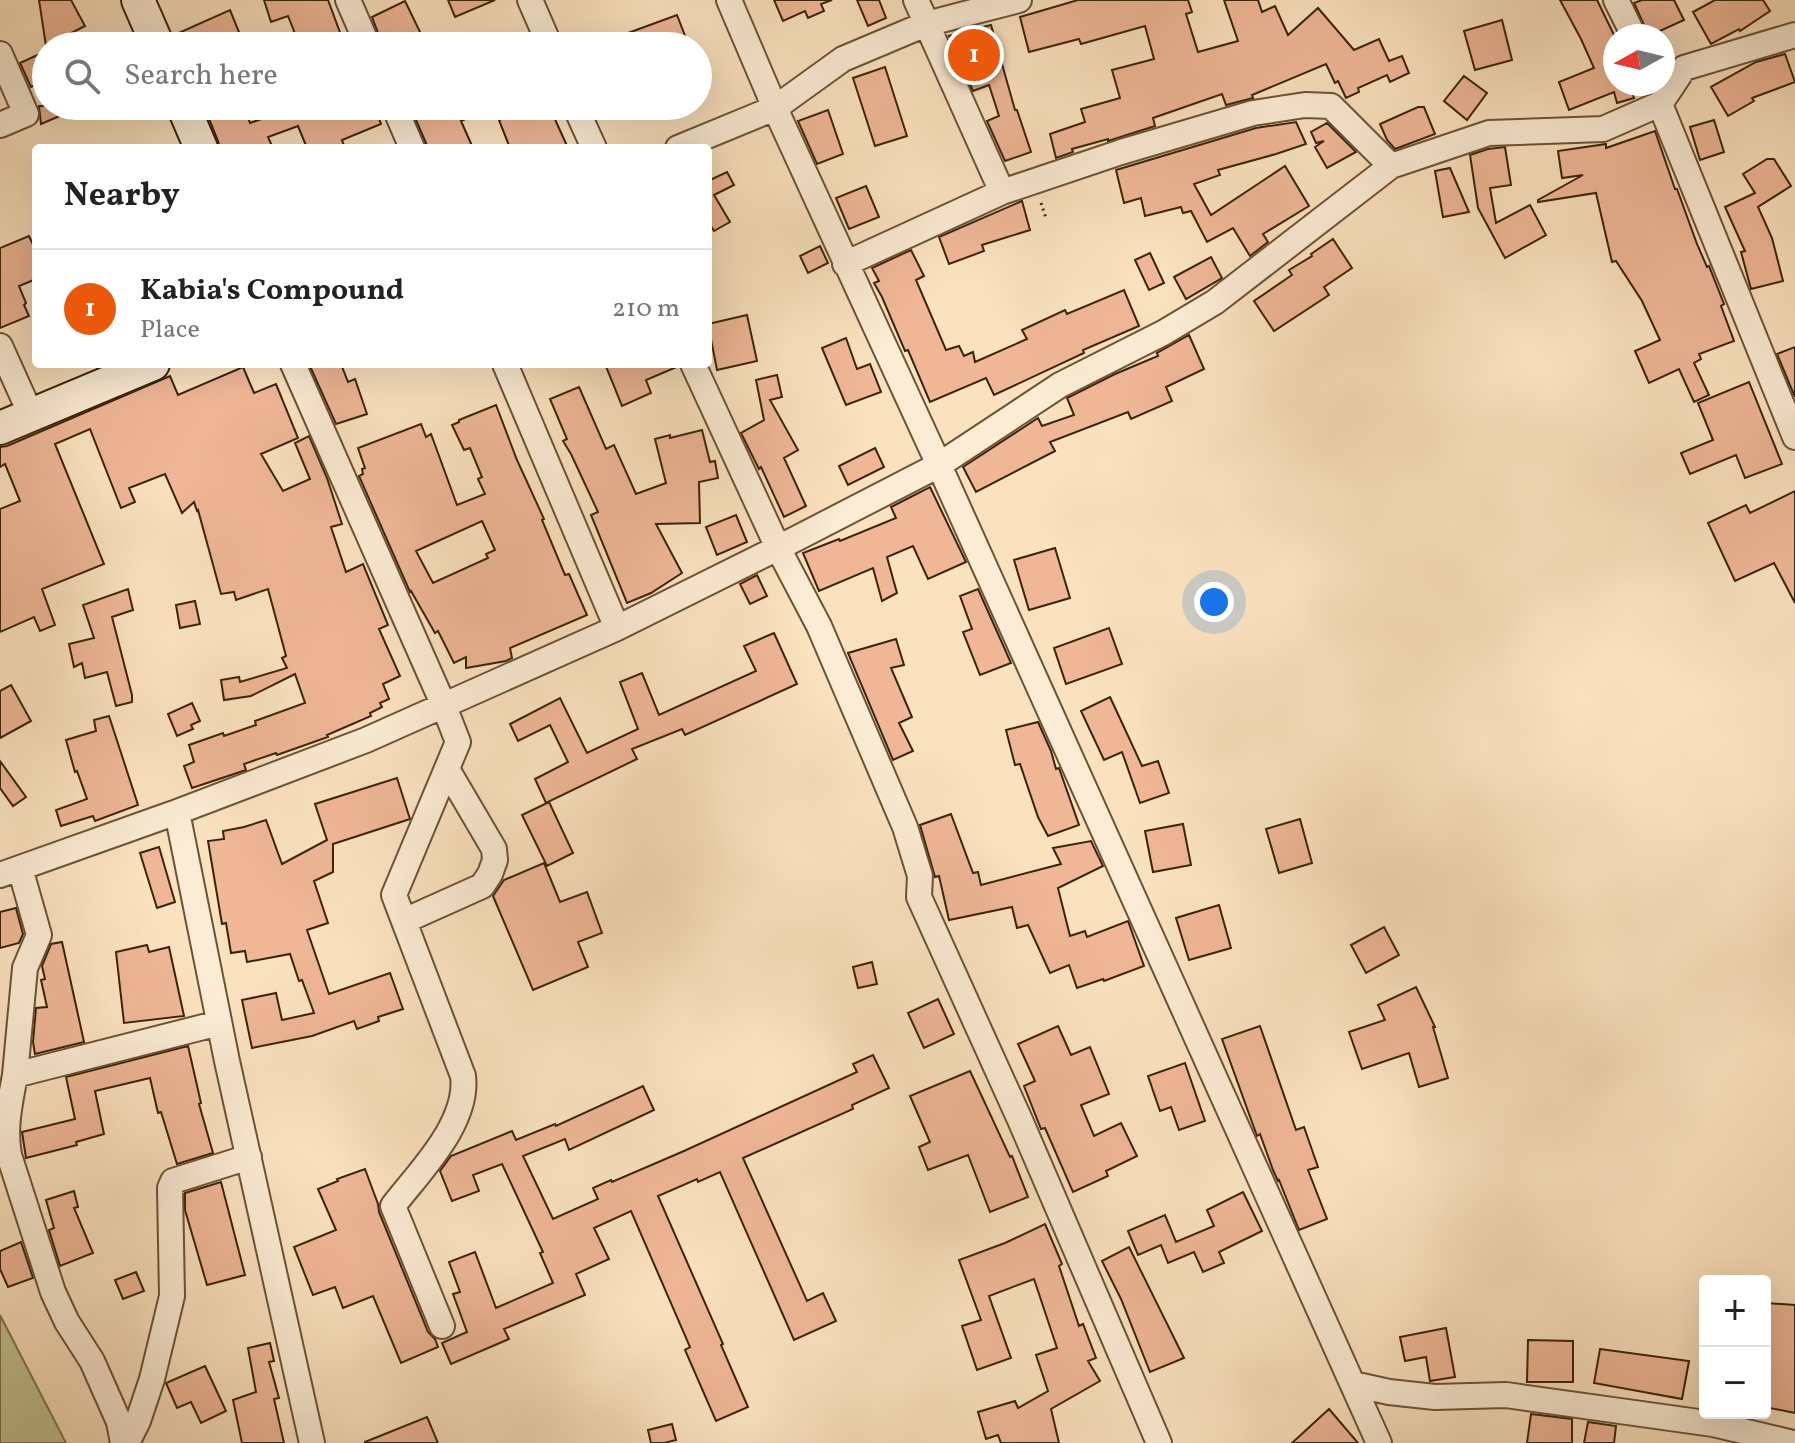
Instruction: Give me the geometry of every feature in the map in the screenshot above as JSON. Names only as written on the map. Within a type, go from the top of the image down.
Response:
[{"type":"street","points":[[138,0],[152,32]]},
{"type":"street","points":[[348,0],[362,32]]},
{"type":"street","points":[[530,0],[544,32]]},
{"type":"street","points":[[729,0],[845,264],[939,465],[1379,1443]]},
{"type":"street","points":[[916,0],[1002,192]]},
{"type":"street","points":[[688,144],[775,108],[843,59],[926,24],[1019,0]]},
{"type":"street","points":[[1616,0],[1628,24]]},
{"type":"street","points":[[1675,77],[1684,68],[1795,35]]},
{"type":"street","points":[[0,54],[32,103]]},
{"type":"street","points":[[125,1443],[92,1361],[67,1322],[53,1292],[9,1155],[6,1137],[8,1112],[15,1075],[25,968],[39,935],[10,872],[366,740],[617,628],[778,548],[939,465],[1060,385],[1163,333],[1215,302],[1391,166],[1489,133],[1603,129],[1654,96]]},
{"type":"street","points":[[1658,96],[1795,437]]},
{"type":"street","points":[[845,264],[1002,192],[1121,152],[1253,113],[1305,105],[1331,106],[1391,166]]},
{"type":"street","points":[[0,125],[32,111]]},
{"type":"street","points":[[189,120],[199,144]]},
{"type":"street","points":[[400,120],[410,144]]},
{"type":"street","points":[[581,120],[592,144]]},
{"type":"street","points":[[0,346],[31,415]]},
{"type":"street","points":[[0,428],[143,368]]},
{"type":"street","points":[[295,368],[458,742],[394,895],[463,1076],[465,1089],[444,1140],[393,1206],[442,1326]]},
{"type":"street","points":[[507,368],[617,628]]},
{"type":"street","points":[[695,368],[778,548],[819,626],[905,827],[920,876],[919,897],[1020,1120],[1159,1443]]},
{"type":"street","points":[[404,921],[482,886],[495,860],[494,849],[447,769]]},
{"type":"street","points":[[177,812],[219,1023],[312,1443]]},
{"type":"street","points":[[15,1075],[219,1023]]},
{"type":"street","points":[[125,1443],[138,1421],[152,1379],[172,1296],[170,1188],[173,1181],[249,1157]]},
{"type":"street","points":[[1353,1384],[1435,1397],[1506,1395],[1713,1424],[1793,1443]]},
{"type":"green space","points":[[0,1315],[66,1443],[0,1443]]},
{"type":"building","points":[[39,0],[71,0],[85,26],[73,32],[44,32]]},
{"type":"building","points":[[264,0],[328,0],[340,32],[294,32],[288,16],[271,22]]},
{"type":"building","points":[[448,0],[495,0],[455,17]]},
{"type":"building","points":[[774,0],[832,0],[821,4],[824,11],[808,18],[805,11],[783,21]]},
{"type":"building","points":[[857,0],[879,0],[886,18],[868,26]]},
{"type":"building","points":[[1078,0],[1188,0],[1192,12],[1186,14],[1198,52],[1238,41],[1224,0],[1258,0],[1262,12],[1275,6],[1288,35],[1318,8],[1354,50],[1379,39],[1389,61],[1402,56],[1409,73],[1390,82],[1387,75],[1358,88],[1359,92],[1346,98],[1326,64],[1252,95],[1253,98],[1226,105],[1222,94],[1153,118],[1155,126],[1072,149],[1073,152],[1056,158],[1050,134],[1085,122],[1081,109],[1120,98],[1112,70],[1154,59],[1145,26],[1081,44],[1079,39],[1029,52],[1020,17]]},
{"type":"building","points":[[1560,0],[1597,0],[1609,24],[1603,24],[1604,96],[1569,110],[1559,82],[1594,68]]},
{"type":"building","points":[[1674,0],[1684,20],[1675,24],[1644,24],[1634,3]]},
{"type":"building","points":[[1715,0],[1763,0],[1770,11],[1740,31],[1711,44],[1693,12]]},
{"type":"building","points":[[405,1],[420,32],[378,32],[372,17]]},
{"type":"building","points":[[230,10],[239,32],[181,32]]},
{"type":"building","points":[[677,15],[684,32],[631,32]]},
{"type":"building","points":[[1502,20],[1512,60],[1475,70],[1464,31]]},
{"type":"building","points":[[991,25],[1015,110],[1031,152],[1005,161],[987,121],[999,116],[989,85],[973,91],[949,36]]},
{"type":"building","points":[[1785,54],[1795,82],[1752,98],[1754,101],[1728,116],[1711,87],[1756,62]]},
{"type":"building","points":[[32,57],[32,87],[31,87],[20,63]]},
{"type":"building","points":[[885,67],[907,136],[875,146],[853,78]]},
{"type":"building","points":[[1464,76],[1487,93],[1467,120],[1444,101]]},
{"type":"building","points":[[1615,96],[1633,96],[1634,98],[1617,103]]},
{"type":"building","points":[[1424,107],[1435,134],[1395,149],[1380,124]]},
{"type":"building","points":[[828,110],[843,154],[817,164],[798,121]]},
{"type":"building","points":[[209,120],[249,120],[250,123],[258,120],[379,120],[381,124],[342,140],[344,144],[305,144],[298,126],[268,137],[271,144],[219,144]]},
{"type":"building","points":[[416,120],[463,120],[461,121],[471,144],[426,144]]},
{"type":"building","points":[[499,120],[555,120],[566,144],[508,144]]},
{"type":"building","points":[[1714,120],[1724,152],[1700,160],[1690,127]]},
{"type":"building","points":[[1296,122],[1306,144],[1218,170],[1220,175],[1194,184],[1211,215],[1285,166],[1309,206],[1263,234],[1268,242],[1250,256],[1233,228],[1207,242],[1191,211],[1183,213],[1181,207],[1145,216],[1141,198],[1124,203],[1116,170],[1256,128]]},
{"type":"building","points":[[1327,123],[1356,152],[1327,168],[1315,147],[1324,141],[1316,143],[1311,132]]},
{"type":"building","points":[[1655,131],[1675,189],[1724,304],[1721,306],[1734,341],[1699,354],[1701,359],[1694,363],[1709,395],[1694,402],[1679,369],[1649,383],[1635,351],[1660,340],[1642,301],[1616,261],[1612,262],[1596,193],[1538,202],[1583,175],[1562,178],[1558,151],[1606,144],[1606,148]]},
{"type":"building","points":[[1505,147],[1511,185],[1490,188],[1496,223],[1530,205],[1546,235],[1505,258],[1478,208],[1470,155]]},
{"type":"building","points":[[1767,159],[1774,159],[1791,186],[1758,207],[1772,238],[1783,281],[1751,289],[1741,252],[1745,251],[1725,207],[1755,193],[1743,174]]},
{"type":"building","points":[[1450,168],[1469,212],[1443,217],[1435,171]]},
{"type":"building","points":[[727,172],[734,185],[714,195],[730,222],[714,231],[712,228],[712,179]]},
{"type":"building","points":[[866,186],[879,217],[849,229],[836,198]]},
{"type":"building","points":[[1022,201],[1030,230],[982,245],[984,251],[949,264],[939,237]]},
{"type":"building","points":[[29,236],[32,242],[32,281],[19,286],[29,316],[0,328],[0,248]]},
{"type":"building","points":[[1333,239],[1352,268],[1324,287],[1329,295],[1274,331],[1254,301],[1292,275],[1289,270]]},
{"type":"building","points":[[820,246],[828,263],[808,273],[800,256]]},
{"type":"building","points":[[911,250],[924,276],[916,280],[946,350],[959,346],[964,356],[973,352],[975,362],[1027,339],[1022,330],[1065,310],[1067,314],[1124,290],[1139,326],[994,395],[986,378],[930,402],[874,283],[879,281],[872,268]]},
{"type":"building","points":[[1150,253],[1164,283],[1149,290],[1135,260]]},
{"type":"building","points":[[1211,257],[1222,278],[1186,299],[1174,277]]},
{"type":"building","points":[[747,315],[757,361],[717,370],[712,323]]},
{"type":"building","points":[[1189,335],[1204,369],[1166,387],[1172,401],[1131,419],[1128,412],[1050,442],[1055,451],[976,492],[963,467],[1038,418],[1042,426],[1074,415],[1067,398],[1158,356],[1157,353]]},
{"type":"building","points":[[846,338],[857,369],[870,364],[881,392],[846,405],[822,348]]},
{"type":"building","points":[[1795,347],[1795,397],[1777,354]]},
{"type":"building","points":[[241,368],[243,368],[254,393],[276,384],[298,438],[261,454],[283,491],[310,479],[295,443],[309,436],[342,524],[331,527],[346,572],[363,564],[388,625],[379,629],[400,676],[383,684],[389,699],[380,703],[382,707],[370,713],[371,716],[328,737],[244,764],[246,770],[192,788],[184,766],[194,762],[189,745],[256,725],[255,721],[305,703],[295,674],[251,696],[224,700],[221,680],[239,677],[240,682],[287,668],[282,658],[286,656],[268,589],[236,600],[234,592],[221,594],[198,510],[194,502],[182,513],[165,474],[129,488],[135,502],[121,508],[90,429],[55,444],[104,564],[42,589],[55,625],[40,631],[34,617],[0,632],[0,509],[20,501],[5,464],[0,467],[0,447],[170,376],[178,395]]},
{"type":"building","points":[[311,368],[343,368],[348,382],[355,379],[367,414],[336,424]]},
{"type":"building","points":[[607,368],[674,368],[646,380],[651,393],[622,406]]},
{"type":"building","points":[[777,375],[782,397],[770,400],[798,450],[784,458],[806,506],[784,517],[741,433],[764,420],[756,380]]},
{"type":"building","points":[[1749,382],[1782,464],[1745,478],[1736,455],[1690,474],[1681,453],[1713,440],[1698,403]]},
{"type":"building","points":[[579,387],[606,449],[614,445],[636,494],[666,483],[655,439],[702,430],[710,462],[715,461],[718,478],[699,482],[700,523],[656,524],[682,573],[651,593],[627,603],[591,515],[598,512],[563,441],[567,439],[550,399]]},
{"type":"building","points":[[496,405],[565,575],[569,574],[587,615],[510,648],[512,658],[506,661],[466,668],[466,657],[454,663],[438,631],[435,633],[410,592],[359,476],[365,468],[358,448],[421,424],[426,437],[431,434],[457,505],[485,494],[478,479],[482,477],[470,448],[464,450],[452,425]],"holes":[[[482,521],[495,550],[486,554],[488,558],[433,583],[416,551]]]},
{"type":"building","points":[[875,448],[884,467],[848,485],[839,466]]},
{"type":"building","points":[[930,487],[966,562],[928,579],[913,546],[887,557],[897,593],[882,601],[873,568],[819,591],[803,553],[896,518],[891,507]]},
{"type":"building","points":[[1795,491],[1795,603],[1774,563],[1735,581],[1708,523],[1746,505],[1750,513]]},
{"type":"building","points":[[736,515],[747,542],[717,555],[706,527]]},
{"type":"building","points":[[1055,548],[1070,598],[1029,610],[1014,560]]},
{"type":"building","points":[[757,575],[767,596],[750,604],[740,584]]},
{"type":"building","points":[[128,589],[133,610],[112,617],[132,702],[116,706],[107,672],[85,678],[82,663],[74,667],[69,644],[94,638],[83,605]]},
{"type":"building","points":[[978,589],[1011,663],[980,675],[963,632],[972,629],[960,596]]},
{"type":"building","points":[[195,601],[200,624],[180,628],[176,605]]},
{"type":"building","points":[[1109,628],[1122,664],[1066,684],[1054,648]]},
{"type":"building","points":[[774,633],[797,684],[685,735],[682,729],[632,749],[637,759],[546,803],[535,779],[568,762],[550,725],[518,741],[510,724],[560,698],[587,753],[638,729],[620,682],[642,673],[659,715],[756,671],[744,646]]},
{"type":"building","points":[[896,639],[904,665],[891,668],[912,717],[899,723],[913,751],[893,760],[848,653]]},
{"type":"building","points":[[11,685],[31,721],[0,738],[0,691]]},
{"type":"building","points":[[1110,697],[1142,766],[1158,761],[1169,793],[1140,803],[1122,752],[1104,760],[1081,711]]},
{"type":"building","points":[[192,703],[200,721],[191,725],[193,729],[177,736],[168,714]]},
{"type":"building","points":[[109,716],[138,805],[95,821],[93,816],[61,826],[56,810],[87,799],[66,740],[96,731],[94,720]]},
{"type":"building","points":[[1038,722],[1056,769],[1059,768],[1079,825],[1048,836],[1038,817],[1020,764],[1015,765],[1006,730]]},
{"type":"building","points":[[0,761],[26,797],[13,806],[0,788]]},
{"type":"building","points":[[397,778],[410,819],[333,844],[333,872],[314,881],[328,923],[307,930],[329,994],[390,973],[403,1009],[378,1017],[379,1021],[357,1029],[354,1021],[312,1036],[252,1048],[242,1000],[276,993],[282,1020],[314,1013],[290,954],[247,962],[245,951],[231,953],[226,923],[222,924],[208,841],[224,839],[223,831],[266,820],[282,864],[327,840],[315,804]]},
{"type":"building","points":[[549,802],[573,853],[547,866],[522,815]]},
{"type":"building","points":[[951,814],[973,873],[978,872],[981,885],[1061,864],[1053,848],[1091,841],[1103,866],[1058,888],[1070,936],[1085,931],[1087,937],[1128,921],[1144,966],[1077,988],[1069,965],[1050,973],[1028,925],[1017,928],[1012,907],[949,920],[939,876],[935,877],[920,825]]},
{"type":"building","points":[[1300,819],[1312,863],[1279,873],[1266,829]]},
{"type":"building","points":[[1183,824],[1191,865],[1153,872],[1145,831]]},
{"type":"building","points":[[159,847],[175,902],[157,908],[140,853]]},
{"type":"building","points":[[544,863],[560,902],[587,892],[602,933],[578,942],[588,967],[533,990],[493,896],[504,880]]},
{"type":"building","points":[[1219,905],[1231,948],[1189,960],[1176,918]]},
{"type":"building","points":[[16,908],[23,934],[19,943],[0,948],[0,912]]},
{"type":"building","points":[[1384,927],[1399,955],[1366,973],[1351,945]]},
{"type":"building","points":[[62,942],[84,1042],[35,1054],[36,1008],[47,1007],[41,980],[45,979],[42,966],[51,944]]},
{"type":"building","points":[[147,945],[149,952],[169,947],[184,1016],[124,1023],[116,952]]},
{"type":"building","points":[[872,962],[877,984],[858,988],[853,967]]},
{"type":"building","points":[[1416,987],[1435,1027],[1448,1078],[1419,1087],[1409,1053],[1362,1069],[1349,1032],[1385,1020],[1378,1005]]},
{"type":"building","points":[[938,999],[954,1034],[924,1048],[908,1013]]},
{"type":"building","points":[[1058,1026],[1071,1055],[1090,1047],[1109,1094],[1081,1105],[1094,1136],[1121,1123],[1137,1156],[1106,1171],[1108,1176],[1073,1192],[1045,1128],[1041,1129],[1024,1086],[1035,1081],[1018,1044]]},
{"type":"building","points":[[1260,1026],[1296,1130],[1304,1127],[1318,1167],[1308,1170],[1327,1219],[1299,1230],[1260,1134],[1257,1136],[1222,1039]]},
{"type":"building","points":[[188,1046],[199,1104],[213,1153],[177,1164],[161,1112],[158,1113],[150,1078],[95,1091],[104,1134],[76,1142],[77,1145],[26,1158],[22,1132],[75,1119],[66,1077]]},
{"type":"building","points":[[873,1055],[889,1088],[852,1105],[853,1109],[743,1158],[807,1301],[823,1293],[836,1321],[794,1340],[720,1172],[658,1196],[748,1407],[716,1421],[685,1350],[690,1347],[631,1211],[594,1228],[609,1259],[576,1274],[585,1295],[504,1329],[509,1339],[451,1364],[442,1343],[467,1332],[453,1294],[460,1292],[449,1262],[475,1252],[496,1308],[553,1283],[540,1253],[543,1252],[502,1164],[473,1175],[479,1191],[452,1201],[440,1171],[451,1156],[512,1131],[516,1140],[556,1126],[643,1086],[654,1110],[569,1150],[565,1139],[523,1156],[553,1219],[598,1199],[593,1188],[684,1151],[857,1072],[853,1064]]},
{"type":"building","points":[[1185,1063],[1205,1121],[1179,1130],[1171,1107],[1160,1111],[1148,1076]]},
{"type":"building","points":[[970,1071],[1012,1156],[1028,1197],[990,1212],[968,1155],[928,1170],[919,1147],[930,1142],[910,1096]]},
{"type":"building","points":[[365,1169],[379,1212],[428,1332],[438,1347],[401,1363],[373,1296],[343,1308],[335,1287],[313,1295],[294,1247],[336,1230],[318,1189]]},
{"type":"building","points":[[221,1182],[245,1275],[207,1285],[185,1210],[185,1193]]},
{"type":"building","points":[[74,1191],[78,1207],[74,1208],[93,1253],[60,1266],[49,1230],[54,1228],[46,1200]]},
{"type":"building","points":[[1243,1192],[1262,1231],[1219,1252],[1224,1263],[1203,1272],[1194,1252],[1168,1263],[1161,1245],[1138,1255],[1128,1231],[1165,1215],[1176,1242],[1214,1226],[1207,1210]]},
{"type":"building","points":[[1045,1224],[1062,1264],[1059,1266],[1079,1326],[1083,1324],[1096,1358],[1088,1361],[1100,1381],[1051,1409],[1059,1443],[1001,1443],[998,1435],[986,1439],[978,1412],[1015,1401],[1018,1408],[1048,1391],[1036,1355],[1057,1348],[1034,1279],[989,1296],[1011,1358],[977,1370],[962,1326],[981,1320],[959,1260]]},
{"type":"building","points":[[21,1242],[33,1278],[8,1287],[0,1269],[0,1251]]},
{"type":"building","points":[[1129,1247],[1184,1358],[1150,1372],[1102,1261]]},
{"type":"building","points":[[136,1272],[144,1291],[123,1299],[115,1280]]},
{"type":"building","points":[[1771,1303],[1795,1305],[1795,1413],[1771,1408]]},
{"type":"building","points":[[1446,1328],[1455,1377],[1430,1381],[1426,1357],[1405,1361],[1400,1337]]},
{"type":"building","points":[[1528,1340],[1573,1341],[1573,1382],[1527,1382]]},
{"type":"building","points":[[270,1343],[274,1361],[269,1362],[279,1398],[274,1399],[284,1443],[242,1443],[233,1400],[256,1392],[248,1348]]},
{"type":"building","points":[[1600,1349],[1689,1361],[1682,1399],[1594,1383]]},
{"type":"building","points":[[205,1366],[226,1411],[201,1423],[191,1402],[177,1408],[166,1383]]},
{"type":"building","points":[[1329,1409],[1358,1443],[1292,1443]]},
{"type":"building","points":[[1531,1414],[1572,1419],[1572,1443],[1527,1443]]},
{"type":"building","points":[[427,1417],[438,1443],[365,1443],[365,1442]]},
{"type":"building","points":[[1588,1422],[1616,1426],[1614,1443],[1584,1443]]},
{"type":"building","points":[[672,1424],[676,1440],[651,1443],[648,1430]]},
{"type":"place","name":"Kabia's Compound","points":[[974,55]]}]
